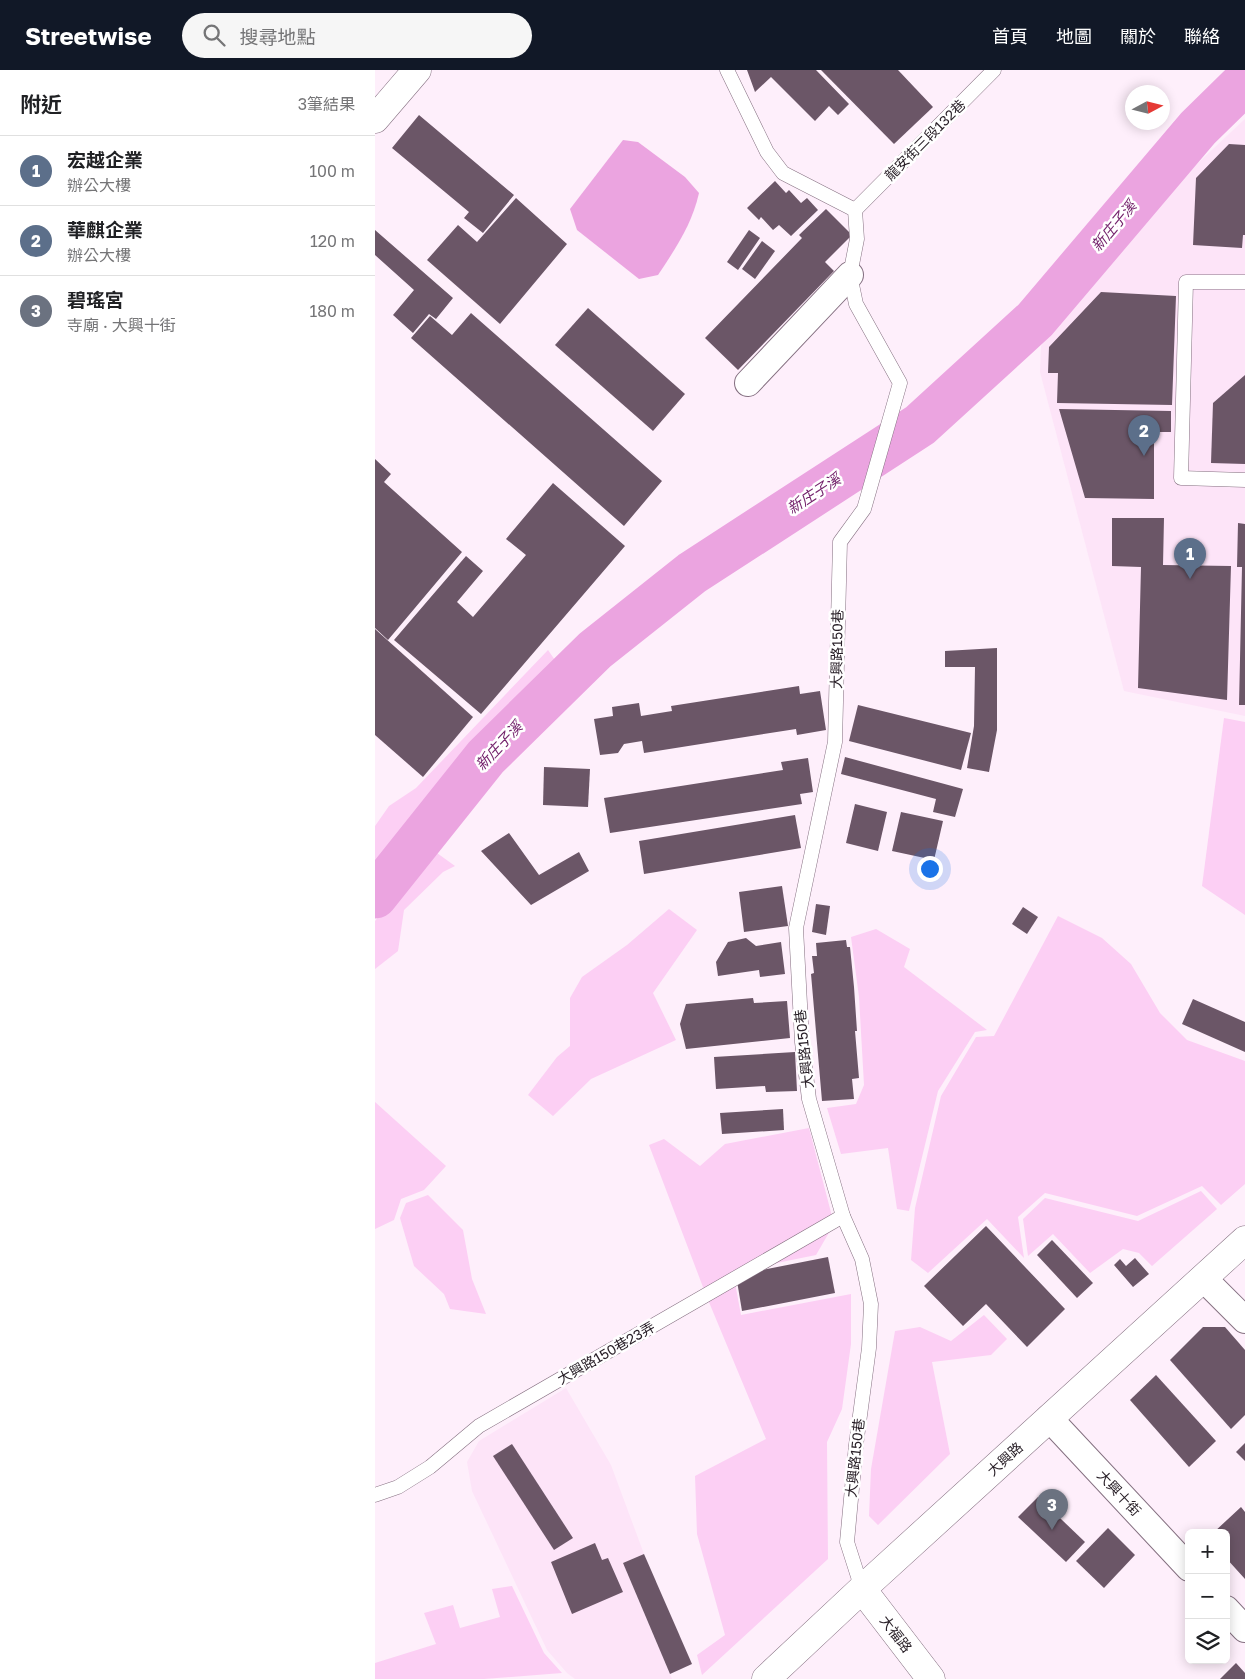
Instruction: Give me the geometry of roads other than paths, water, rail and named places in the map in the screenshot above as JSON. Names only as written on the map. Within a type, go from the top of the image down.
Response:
[{"type":"street","points":[[375,119],[417,70]]},
{"type":"street","points":[[748,383],[850,275]]},
{"type":"street","name":"大興路","points":[[766,1679],[862,1588],[1245,1240]]},
{"type":"street","points":[[1204,1279],[1245,1320]]},
{"type":"street","name":"大興十街","points":[[1049,1418],[1185,1564]]},
{"type":"street","name":"大福路","points":[[862,1588],[931,1679]]},
{"type":"street","points":[[1230,1612],[1245,1629]]},
{"type":"lane","points":[[727,70],[767,152],[783,173],[855,210],[857,239],[850,275]]},
{"type":"lane","name":"龍安街三段132巷","points":[[855,210],[994,70]]},
{"type":"lane","name":"大興路150巷","points":[[850,275],[856,304],[900,383],[864,509],[840,542],[835,742],[795,928],[806,1083],[822,1147],[843,1216],[862,1259],[871,1304],[869,1348],[856,1444],[847,1542],[862,1588]]},
{"type":"lane","points":[[1245,282],[1186,282],[1181,478],[1245,480]]},
{"type":"lane","name":"大興路150巷23弄","points":[[375,1495],[398,1487],[430,1467],[479,1426],[843,1216]]},
{"type":"waterway","name":"新庄子溪","points":[[375,896],[486,757],[595,650],[692,573],[920,425],[1035,320],[1198,128],[1245,82]]},
{"type":"place","name":"華麒企業","points":[[1144,456]]},
{"type":"place","name":"宏越企業","points":[[1190,579]]},
{"type":"place","name":"碧瑤宮","points":[[1052,1530]]}]
